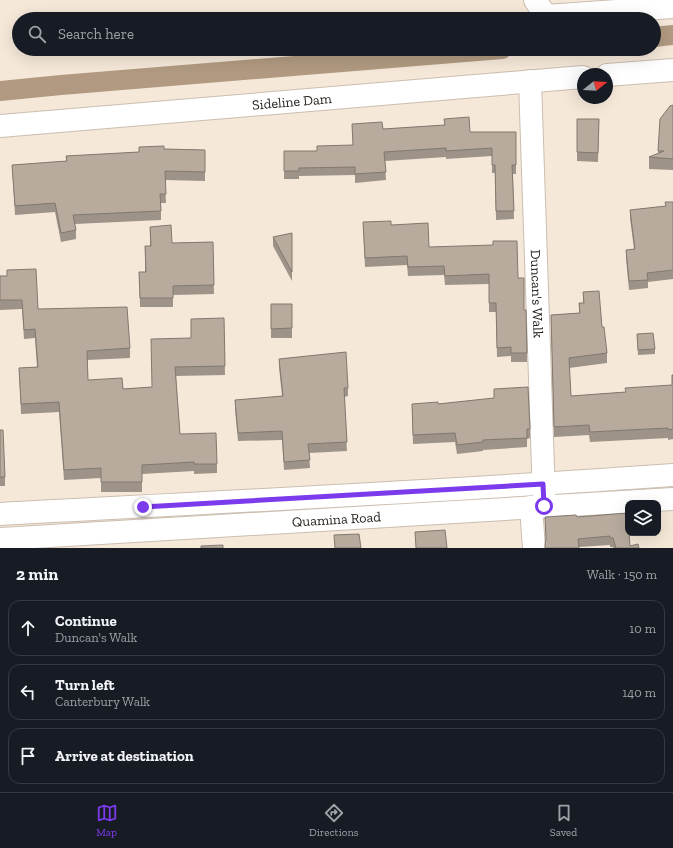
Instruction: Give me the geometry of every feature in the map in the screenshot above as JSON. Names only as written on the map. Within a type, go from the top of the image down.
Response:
[{"type":"street","points":[[535,0],[543,12]]},
{"type":"street","points":[[602,12],[673,7]]},
{"type":"street","points":[[613,75],[673,70]]},
{"type":"street","name":"Sideline Dam","points":[[0,126],[577,77]]},
{"type":"street","name":"Duncan's Walk","points":[[530,81],[541,497],[534,548]]},
{"type":"street","points":[[0,514],[143,507],[541,497],[673,475]]},
{"type":"street","name":"Quamina Road","points":[[0,539],[541,497],[673,499]]},
{"type":"building","points":[[673,105],[673,159],[649,157],[664,151],[658,151],[660,119],[670,106]]},
{"type":"building","points":[[469,117],[470,132],[516,132],[516,165],[512,165],[514,211],[496,211],[495,165],[492,165],[492,148],[446,151],[446,148],[384,152],[386,172],[355,174],[355,167],[299,168],[299,171],[284,171],[284,151],[317,151],[317,146],[353,145],[352,124],[382,122],[383,129],[445,125],[444,119]]},
{"type":"building","points":[[577,119],[599,119],[598,153],[577,152]]},
{"type":"building","points":[[164,146],[164,149],[205,150],[205,172],[165,171],[166,194],[160,194],[161,211],[73,215],[76,230],[61,233],[55,203],[15,206],[12,165],[67,161],[66,156],[139,152],[139,147]]},
{"type":"building","points":[[665,202],[673,202],[673,270],[647,273],[648,280],[629,281],[626,250],[635,249],[630,210],[666,206]]},
{"type":"building","points":[[391,221],[391,225],[428,223],[429,247],[493,245],[493,241],[517,241],[518,278],[524,278],[524,310],[526,310],[527,353],[511,353],[511,347],[497,348],[496,303],[489,303],[489,274],[445,276],[444,266],[408,267],[407,256],[365,258],[363,222]]},
{"type":"building","points":[[171,225],[172,243],[213,242],[214,285],[173,286],[173,298],[140,298],[139,272],[146,272],[145,246],[151,246],[150,227]]},
{"type":"building","points":[[292,233],[292,272],[273,237]]},
{"type":"building","points":[[36,269],[38,309],[127,307],[130,348],[87,351],[88,380],[122,378],[123,389],[152,387],[151,339],[191,338],[191,319],[224,318],[225,366],[175,367],[180,434],[216,433],[217,464],[194,464],[194,462],[142,465],[142,482],[101,482],[101,468],[64,470],[59,402],[21,404],[19,368],[38,367],[35,329],[24,330],[22,300],[0,300],[0,276],[7,276],[7,270]]},
{"type":"building","points":[[599,291],[602,327],[604,327],[607,353],[569,358],[571,396],[626,392],[625,388],[672,385],[673,375],[673,429],[590,432],[589,425],[554,427],[551,315],[580,313],[579,303],[584,303],[583,292]]},
{"type":"building","points":[[271,304],[292,304],[292,328],[271,329]]},
{"type":"building","points":[[653,333],[655,349],[638,350],[637,334]]},
{"type":"building","points":[[346,352],[348,388],[344,388],[347,442],[308,444],[310,460],[284,462],[282,431],[238,433],[235,400],[283,396],[279,359]]},
{"type":"building","points":[[528,387],[530,429],[527,429],[527,438],[483,440],[483,442],[457,445],[455,433],[413,435],[412,404],[438,402],[438,404],[494,398],[494,389]]},
{"type":"building","points":[[0,430],[3,430],[5,477],[0,477]]},
{"type":"building","points":[[625,513],[625,536],[629,536],[630,546],[638,544],[639,548],[616,548],[613,538],[610,538],[610,536],[578,539],[579,548],[545,548],[545,517],[576,515],[577,517]]},
{"type":"building","points":[[445,530],[447,548],[416,548],[415,532]]},
{"type":"building","points":[[359,534],[361,548],[335,548],[334,535]]},
{"type":"building","points":[[223,545],[223,548],[201,548],[201,546]]},
{"type":"waterway","points":[[661,36],[673,35]]},
{"type":"waterway","points":[[0,91],[416,56]]},
{"type":"route","points":[[143,507],[543,484],[544,506]]}]
